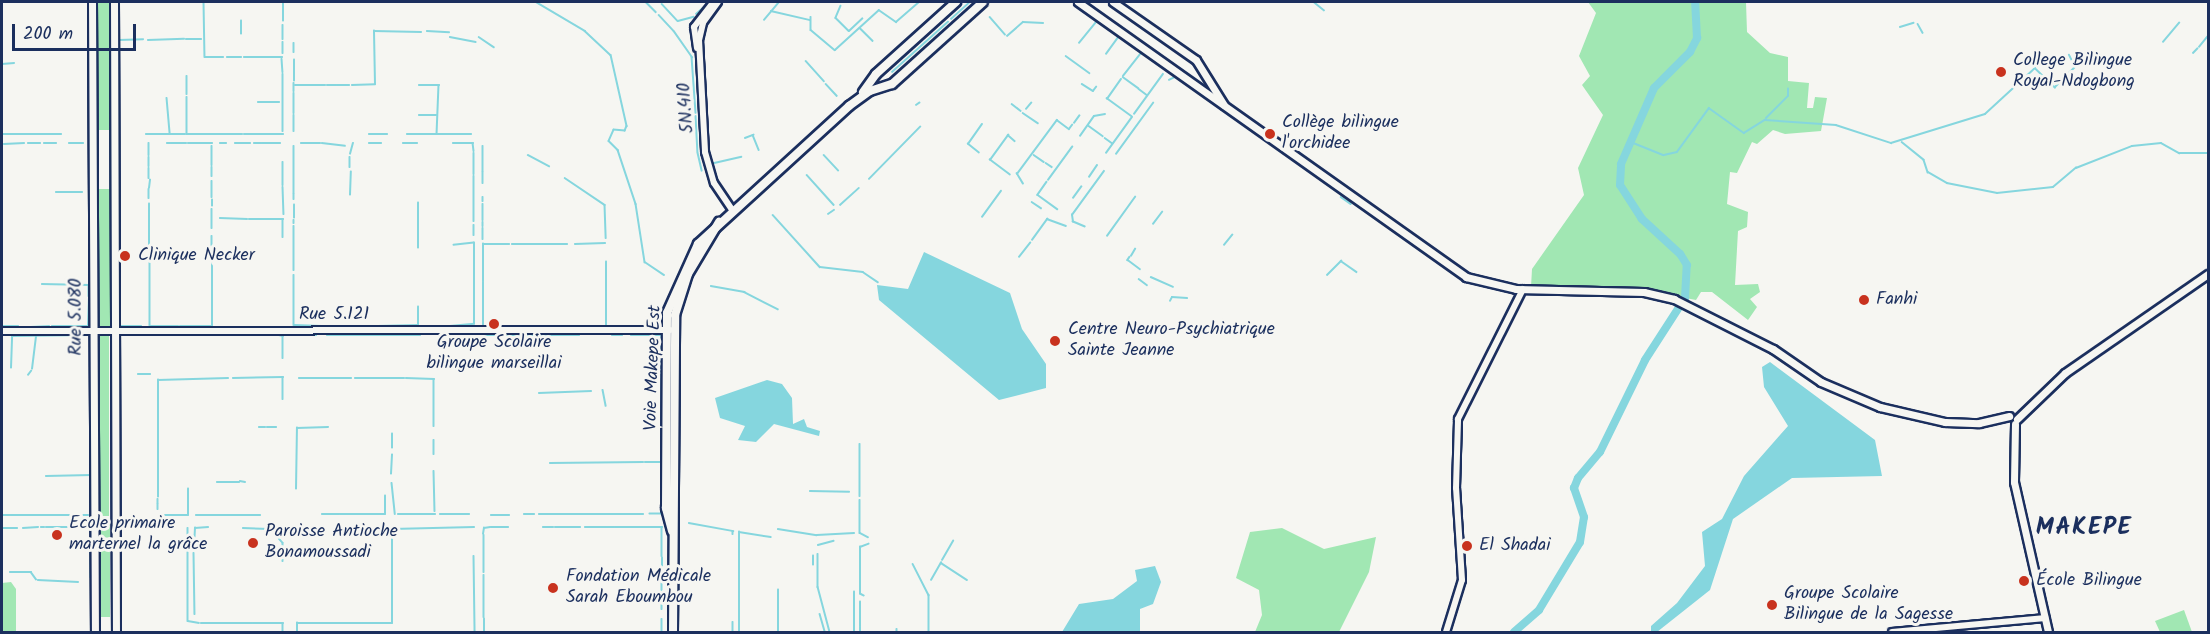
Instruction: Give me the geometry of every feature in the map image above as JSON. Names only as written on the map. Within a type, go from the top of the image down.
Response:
[{"type":"main road","name":"Rue 5.080","points":[[92,2],[95,633]]},
{"type":"main road","name":"Rue 5.080","points":[[114,2],[116,633]]},
{"type":"main road","points":[[861,96],[876,74],[956,2]]},
{"type":"main road","points":[[861,96],[892,84],[983,2]]},
{"type":"main road","points":[[1078,2],[1454,271],[1484,283],[1523,289],[1644,292],[1674,299],[1773,349],[1821,382],[1880,407],[1945,422],[2010,420],[2065,373],[2208,274]]},
{"type":"main road","points":[[1113,2],[1196,60],[1226,108]]},
{"type":"main road","name":"Voie Makepe Est","points":[[673,633],[670,330],[686,273],[720,220],[861,96]]},
{"type":"main road","points":[[2010,420],[2013,435],[2014,482],[2048,633]]},
{"type":"street","name":"5N.410","points":[[716,2],[703,23],[698,51],[707,166],[732,210]]},
{"type":"street","points":[[1446,633],[1462,580],[1456,488],[1458,419],[1523,289]]},
{"type":"street","name":"Rue 5.121","points":[[2,331],[670,330]]},
{"type":"street","points":[[1892,633],[2044,618]]},
{"type":"green space","points":[[94,2],[109,2],[109,130],[94,130]]},
{"type":"green space","points":[[1588,2],[1746,2],[1747,32],[1770,53],[1788,57],[1788,81],[1809,83],[1807,108],[1813,108],[1815,97],[1827,98],[1821,131],[1785,134],[1773,130],[1757,144],[1752,142],[1737,173],[1730,172],[1727,204],[1748,212],[1747,227],[1738,231],[1735,285],[1758,284],[1760,292],[1750,299],[1757,307],[1748,320],[1712,292],[1701,292],[1696,300],[1627,287],[1531,287],[1532,269],[1584,195],[1578,168],[1603,115],[1582,85],[1590,76],[1579,56],[1596,13]]},
{"type":"green space","points":[[95,189],[112,189],[112,328],[95,328]]},
{"type":"green space","points":[[94,334],[109,334],[109,516],[94,516]]},
{"type":"green space","points":[[94,522],[110,522],[110,617],[94,617]]},
{"type":"green space","points":[[1282,528],[1324,549],[1376,537],[1369,572],[1339,632],[1255,632],[1262,615],[1259,590],[1236,578],[1250,532]]},
{"type":"green space","points":[[11,582],[16,589],[16,632],[2,632],[2,583]]},
{"type":"green space","points":[[2184,610],[2192,632],[2160,632],[2155,621]]},
{"type":"water","points":[[924,252],[1010,293],[1022,329],[1046,364],[1046,388],[999,400],[879,300],[877,285],[908,289]]},
{"type":"water","points":[[1770,362],[1875,440],[1882,476],[1792,478],[1733,519],[1710,590],[1657,632],[1651,632],[1651,626],[1677,603],[1705,566],[1702,532],[1722,519],[1744,476],[1788,426],[1764,387],[1762,367]]},
{"type":"water","points":[[767,380],[782,384],[792,398],[793,424],[804,419],[807,427],[820,431],[819,436],[774,424],[756,442],[738,440],[745,426],[720,418],[715,398]]},
{"type":"water","points":[[1155,566],[1161,582],[1153,604],[1140,609],[1140,632],[1062,632],[1079,604],[1113,599],[1137,581],[1135,570]]},
{"type":"waterway","points":[[204,2],[205,57],[223,57]]},
{"type":"waterway","points":[[283,2],[283,21]]},
{"type":"waterway","points":[[536,2],[585,31],[611,55],[627,126],[625,131],[614,130],[609,141],[618,150],[636,204],[645,262],[664,275]]},
{"type":"waterway","points":[[646,2],[656,12]]},
{"type":"waterway","points":[[696,14],[710,2]]},
{"type":"waterway","points":[[764,20],[779,2]]},
{"type":"waterway","points":[[811,17],[811,30],[835,50],[879,10],[896,22],[919,2]]},
{"type":"waterway","points":[[951,19],[970,2]]},
{"type":"waterway","points":[[1314,2],[1324,10]]},
{"type":"waterway","points":[[1514,632],[1539,610],[1580,542],[1584,517],[1574,488],[1578,478],[1600,452],[1645,360],[1685,298],[1687,265],[1680,254],[1642,219],[1620,185],[1621,164],[1654,88],[1690,52],[1697,38],[1695,2]]},
{"type":"waterway","points":[[662,4],[678,21],[693,17]]},
{"type":"waterway","points":[[841,6],[836,18],[849,31],[862,19]]},
{"type":"waterway","points":[[771,11],[810,20]]},
{"type":"waterway","points":[[659,15],[673,30]]},
{"type":"waterway","points":[[990,17],[1005,34]]},
{"type":"waterway","points":[[241,21],[241,34]]},
{"type":"waterway","points":[[1079,43],[1097,21]]},
{"type":"waterway","points":[[892,72],[948,22]]},
{"type":"waterway","points":[[1007,36],[1023,22],[1043,23]]},
{"type":"waterway","points":[[1900,27],[1913,23]]},
{"type":"waterway","points":[[2163,42],[2179,23]]},
{"type":"waterway","points":[[1918,24],[1923,33]]},
{"type":"waterway","points":[[283,25],[283,39]]},
{"type":"waterway","points":[[860,28],[873,41]]},
{"type":"waterway","points":[[352,85],[375,84],[374,31],[421,32]]},
{"type":"waterway","points":[[427,31],[449,32]]},
{"type":"waterway","points":[[674,31],[692,57],[696,113]]},
{"type":"waterway","points":[[1106,54],[1119,36]]},
{"type":"waterway","points":[[450,37],[476,42]]},
{"type":"waterway","points":[[479,37],[494,47]]},
{"type":"waterway","points":[[2199,47],[2207,37]]},
{"type":"waterway","points":[[119,40],[143,39]]},
{"type":"waterway","points":[[148,40],[184,39]]},
{"type":"waterway","points":[[186,39],[201,39]]},
{"type":"waterway","points":[[283,42],[283,53]]},
{"type":"waterway","points":[[294,43],[294,52]]},
{"type":"waterway","points":[[2193,53],[2197,49]]},
{"type":"waterway","points":[[1123,76],[1142,52]]},
{"type":"waterway","points":[[1631,142],[1664,155],[1677,152],[1709,108],[1744,133],[1765,120],[1836,125],[1891,143],[1985,114],[2035,68],[2055,87],[2075,67],[2069,55]]},
{"type":"waterway","points":[[1066,56],[1089,73]]},
{"type":"waterway","points":[[227,57],[241,57]]},
{"type":"waterway","points":[[244,57],[282,57]]},
{"type":"waterway","points":[[282,59],[283,72]]},
{"type":"waterway","points":[[294,60],[294,81]]},
{"type":"waterway","points":[[806,61],[824,81]]},
{"type":"waterway","points":[[2,64],[14,63]]},
{"type":"waterway","points":[[283,74],[283,131]]},
{"type":"waterway","points":[[1134,114],[1163,74]]},
{"type":"waterway","points":[[187,76],[187,94]]},
{"type":"waterway","points":[[1123,77],[1138,88]]},
{"type":"waterway","points":[[1169,80],[1175,77]]},
{"type":"waterway","points":[[1106,153],[1132,117],[1107,99],[1121,79]]},
{"type":"waterway","points":[[294,83],[294,91]]},
{"type":"waterway","points":[[826,84],[837,96]]},
{"type":"waterway","points":[[1082,84],[1093,91],[1096,87]]},
{"type":"waterway","points":[[295,85],[325,85]]},
{"type":"waterway","points":[[327,85],[336,85]]},
{"type":"waterway","points":[[337,85],[349,85]]},
{"type":"waterway","points":[[419,85],[439,85],[437,134]]},
{"type":"waterway","points":[[1139,89],[1147,95]]},
{"type":"waterway","points":[[1766,118],[1788,96],[1788,89]]},
{"type":"waterway","points":[[294,93],[294,113]]},
{"type":"waterway","points":[[187,97],[187,134],[242,134]]},
{"type":"waterway","points":[[167,98],[170,134]]},
{"type":"waterway","points":[[258,102],[279,102]]},
{"type":"waterway","points":[[1026,109],[1031,103]]},
{"type":"waterway","points":[[1116,154],[1153,103]]},
{"type":"waterway","points":[[1012,104],[1021,111]]},
{"type":"waterway","points":[[1023,113],[1038,123]]},
{"type":"waterway","points":[[1080,136],[1094,116],[1105,114]]},
{"type":"waterway","points":[[294,115],[294,131]]},
{"type":"waterway","points":[[419,115],[436,115]]},
{"type":"waterway","points":[[696,116],[698,152]]},
{"type":"waterway","points":[[1074,123],[1079,116]]},
{"type":"waterway","points":[[1023,184],[1017,174],[1057,120],[1069,129],[1072,125]]},
{"type":"waterway","points":[[979,153],[968,144],[982,124]]},
{"type":"waterway","points":[[1089,126],[1103,136]]},
{"type":"waterway","points":[[869,179],[920,127]]},
{"type":"waterway","points":[[2,134],[61,134]]},
{"type":"waterway","points":[[146,134],[185,134]]},
{"type":"waterway","points":[[244,134],[283,134]]},
{"type":"waterway","points":[[369,134],[387,134]]},
{"type":"waterway","points":[[407,134],[471,134]]},
{"type":"waterway","points":[[745,138],[753,135],[759,150]]},
{"type":"waterway","points":[[1010,175],[990,160],[1008,135],[1015,141]]},
{"type":"waterway","points":[[1105,138],[1112,143]]},
{"type":"waterway","points":[[1902,142],[1924,160],[1928,172],[1947,183],[1997,193],[2053,187],[2076,168],[2132,146],[2161,143],[2179,153],[2208,153]]},
{"type":"waterway","points":[[4,144],[24,143]]},
{"type":"waterway","points":[[28,143],[40,143]]},
{"type":"waterway","points":[[44,143],[56,143]]},
{"type":"waterway","points":[[69,143],[83,143]]},
{"type":"waterway","points":[[149,143],[149,155]]},
{"type":"waterway","points":[[171,143],[186,143]]},
{"type":"waterway","points":[[188,143],[212,143]]},
{"type":"waterway","points":[[220,143],[226,143]]},
{"type":"waterway","points":[[235,143],[250,143]]},
{"type":"waterway","points":[[254,143],[261,143]]},
{"type":"waterway","points":[[262,143],[280,143]]},
{"type":"waterway","points":[[301,143],[320,143]]},
{"type":"waterway","points":[[322,143],[345,146]]},
{"type":"waterway","points":[[350,154],[353,143]]},
{"type":"waterway","points":[[369,143],[381,143]]},
{"type":"waterway","points":[[403,143],[417,143]]},
{"type":"waterway","points":[[453,143],[473,143],[474,151]]},
{"type":"waterway","points":[[212,146],[212,165]]},
{"type":"waterway","points":[[294,146],[294,193]]},
{"type":"waterway","points":[[483,146],[483,171]]},
{"type":"waterway","points":[[1048,180],[1072,147]]},
{"type":"waterway","points":[[474,153],[474,174]]},
{"type":"waterway","points":[[698,153],[702,171]]},
{"type":"waterway","points":[[528,155],[549,166]]},
{"type":"waterway","points":[[824,155],[838,170]]},
{"type":"waterway","points":[[1034,155],[1044,162]]},
{"type":"waterway","points":[[149,157],[149,166]]},
{"type":"waterway","points":[[350,157],[350,167]]},
{"type":"waterway","points":[[710,164],[741,157]]},
{"type":"waterway","points":[[283,162],[283,185]]},
{"type":"waterway","points":[[1046,163],[1052,167]]},
{"type":"waterway","points":[[1089,177],[1097,165]]},
{"type":"waterway","points":[[212,167],[212,176]]},
{"type":"waterway","points":[[149,168],[149,178]]},
{"type":"waterway","points":[[1085,227],[1073,222],[1072,215],[1104,171]]},
{"type":"waterway","points":[[350,195],[351,172]]},
{"type":"waterway","points":[[483,172],[483,183]]},
{"type":"waterway","points":[[807,175],[834,205]]},
{"type":"waterway","points":[[474,176],[474,221]]},
{"type":"waterway","points":[[565,178],[605,205],[606,238]]},
{"type":"waterway","points":[[149,188],[150,180]]},
{"type":"waterway","points":[[212,181],[212,197]]},
{"type":"waterway","points":[[1047,182],[1038,195],[1057,209]]},
{"type":"waterway","points":[[283,187],[284,214]]},
{"type":"waterway","points":[[1073,198],[1081,187]]},
{"type":"waterway","points":[[840,205],[859,188]]},
{"type":"waterway","points":[[149,189],[149,198]]},
{"type":"waterway","points":[[982,217],[1001,191]]},
{"type":"waterway","points":[[56,192],[82,192]]},
{"type":"waterway","points":[[294,194],[294,199]]},
{"type":"waterway","points":[[1107,236],[1135,197]]},
{"type":"waterway","points":[[1341,197],[1351,204]]},
{"type":"waterway","points":[[212,200],[212,206]]},
{"type":"waterway","points":[[1032,202],[1041,208]]},
{"type":"waterway","points":[[418,203],[418,248]]},
{"type":"waterway","points":[[149,204],[149,249]]},
{"type":"waterway","points":[[483,204],[483,220]]},
{"type":"waterway","points":[[294,205],[294,218]]},
{"type":"waterway","points":[[212,209],[212,228]]},
{"type":"waterway","points":[[828,214],[834,210]]},
{"type":"waterway","points":[[1153,224],[1162,212]]},
{"type":"waterway","points":[[773,215],[820,267],[863,272],[878,282]]},
{"type":"waterway","points":[[220,218],[247,219]]},
{"type":"waterway","points":[[249,219],[283,219],[283,237]]},
{"type":"waterway","points":[[1032,240],[1047,219],[1066,226]]},
{"type":"waterway","points":[[474,225],[474,235]]},
{"type":"waterway","points":[[715,235],[724,225]]},
{"type":"waterway","points":[[294,226],[294,270]]},
{"type":"waterway","points":[[483,228],[483,239]]},
{"type":"waterway","points":[[1224,245],[1232,235]]},
{"type":"waterway","points":[[212,236],[212,250]]},
{"type":"waterway","points":[[450,326],[474,324],[474,243],[454,245]]},
{"type":"waterway","points":[[575,244],[605,243]]},
{"type":"waterway","points":[[1019,257],[1030,243]]},
{"type":"waterway","points":[[483,281],[483,244],[509,244]]},
{"type":"waterway","points":[[512,244],[567,244]]},
{"type":"waterway","points":[[1131,256],[1135,249]]},
{"type":"waterway","points":[[150,257],[150,326],[178,326]]},
{"type":"waterway","points":[[180,326],[212,326],[212,257]]},
{"type":"waterway","points":[[1130,257],[1128,260],[1140,269]]},
{"type":"waterway","points":[[1327,275],[1341,261],[1357,272]]},
{"type":"waterway","points":[[606,262],[606,325]]},
{"type":"waterway","points":[[294,275],[294,325],[321,326]]},
{"type":"waterway","points":[[1151,277],[1173,287]]},
{"type":"waterway","points":[[1139,279],[1147,285]]},
{"type":"waterway","points":[[483,282],[483,325]]},
{"type":"waterway","points":[[42,284],[89,285],[89,296]]},
{"type":"waterway","points":[[711,286],[744,292],[778,309]]},
{"type":"waterway","points":[[1170,301],[1172,297],[1187,298]]},
{"type":"waterway","points":[[52,326],[88,326],[89,299]]},
{"type":"waterway","points":[[378,326],[418,325],[418,307]]},
{"type":"waterway","points":[[2,326],[18,326]]},
{"type":"waterway","points":[[31,327],[49,326]]},
{"type":"waterway","points":[[118,326],[141,326]]},
{"type":"waterway","points":[[324,326],[371,326]]},
{"type":"waterway","points":[[424,326],[445,326]]},
{"type":"waterway","points":[[489,326],[603,327]]},
{"type":"waterway","points":[[612,326],[662,326]]},
{"type":"waterway","points":[[12,336],[89,335]]},
{"type":"waterway","points":[[117,335],[203,335]]},
{"type":"waterway","points":[[279,335],[283,336],[283,358]]},
{"type":"waterway","points":[[295,335],[316,335]]},
{"type":"waterway","points":[[327,335],[420,335]]},
{"type":"waterway","points":[[485,335],[579,335]]},
{"type":"waterway","points":[[612,335],[622,335]]},
{"type":"waterway","points":[[631,335],[662,335],[662,361]]},
{"type":"waterway","points":[[11,368],[12,336]]},
{"type":"waterway","points":[[32,369],[36,337]]},
{"type":"waterway","points":[[662,363],[662,453]]},
{"type":"waterway","points":[[28,375],[31,371]]},
{"type":"waterway","points":[[138,374],[150,374]]},
{"type":"waterway","points":[[233,378],[283,377],[283,399]]},
{"type":"waterway","points":[[158,497],[158,380],[228,378]]},
{"type":"waterway","points":[[299,378],[351,378]]},
{"type":"waterway","points":[[355,378],[404,378]]},
{"type":"waterway","points":[[406,378],[434,379],[434,426]]},
{"type":"waterway","points":[[603,390],[606,406]]},
{"type":"waterway","points":[[539,393],[591,391]]},
{"type":"waterway","points":[[259,427],[265,427]]},
{"type":"waterway","points":[[267,427],[276,427]]},
{"type":"waterway","points":[[296,489],[297,428],[328,427]]},
{"type":"waterway","points":[[392,434],[392,448]]},
{"type":"waterway","points":[[434,440],[434,454]]},
{"type":"waterway","points":[[860,444],[860,496]]},
{"type":"waterway","points":[[391,474],[392,455]]},
{"type":"waterway","points":[[550,463],[643,462]]},
{"type":"waterway","points":[[645,462],[662,462],[662,514],[650,514]]},
{"type":"waterway","points":[[434,471],[435,511]]},
{"type":"waterway","points":[[46,476],[91,475]]},
{"type":"waterway","points":[[240,481],[245,482]]},
{"type":"waterway","points":[[217,482],[239,482]]},
{"type":"waterway","points":[[392,483],[395,514]]},
{"type":"waterway","points":[[165,515],[188,515],[188,489]]},
{"type":"waterway","points":[[810,491],[849,492]]},
{"type":"waterway","points":[[322,514],[385,514],[385,496]]},
{"type":"waterway","points":[[860,500],[860,533],[868,537]]},
{"type":"waterway","points":[[158,504],[158,509]]},
{"type":"waterway","points":[[398,514],[435,514]]},
{"type":"waterway","points":[[440,514],[469,514]]},
{"type":"waterway","points":[[524,514],[534,514]]},
{"type":"waterway","points":[[539,514],[643,514]]},
{"type":"waterway","points":[[2,515],[10,515]]},
{"type":"waterway","points":[[11,515],[73,515]]},
{"type":"waterway","points":[[74,515],[88,515]]},
{"type":"waterway","points":[[196,515],[260,515]]},
{"type":"waterway","points":[[491,515],[509,515]]},
{"type":"waterway","points":[[689,523],[733,531],[733,534]]},
{"type":"waterway","points":[[23,528],[38,527]]},
{"type":"waterway","points":[[46,527],[85,527]]},
{"type":"waterway","points":[[194,547],[195,528],[208,527]]},
{"type":"waterway","points":[[392,529],[474,527]]},
{"type":"waterway","points":[[483,534],[484,528],[490,527]]},
{"type":"waterway","points":[[491,527],[508,527]]},
{"type":"waterway","points":[[543,527],[553,527]]},
{"type":"waterway","points":[[555,527],[580,527]]},
{"type":"waterway","points":[[585,527],[614,527]]},
{"type":"waterway","points":[[615,527],[662,527],[662,556]]},
{"type":"waterway","points":[[2,528],[17,528]]},
{"type":"waterway","points":[[188,528],[188,621],[199,623]]},
{"type":"waterway","points":[[243,528],[269,529]]},
{"type":"waterway","points":[[778,529],[817,535],[854,533]]},
{"type":"waterway","points":[[297,632],[297,623],[392,623],[392,530]]},
{"type":"waterway","points":[[739,632],[739,532],[771,537]]},
{"type":"waterway","points":[[274,533],[283,543],[283,561]]},
{"type":"waterway","points":[[484,535],[484,572]]},
{"type":"waterway","points":[[818,545],[833,541]]},
{"type":"waterway","points":[[942,560],[953,541]]},
{"type":"waterway","points":[[91,544],[91,577]]},
{"type":"waterway","points":[[864,596],[860,594],[860,547],[868,544]]},
{"type":"waterway","points":[[194,553],[195,614]]},
{"type":"waterway","points":[[818,554],[818,587],[830,632]]},
{"type":"waterway","points":[[474,556],[475,632]]},
{"type":"waterway","points":[[813,556],[813,565]]},
{"type":"waterway","points":[[662,558],[662,567]]},
{"type":"waterway","points":[[931,580],[941,563],[967,580]]},
{"type":"waterway","points":[[913,564],[929,595],[929,632]]},
{"type":"waterway","points":[[10,572],[31,572],[36,579]]},
{"type":"waterway","points":[[484,575],[484,617]]},
{"type":"waterway","points":[[662,576],[662,609]]},
{"type":"waterway","points":[[38,580],[78,582]]},
{"type":"waterway","points":[[91,580],[91,607]]},
{"type":"waterway","points":[[778,590],[778,632]]},
{"type":"waterway","points":[[854,592],[854,632]]},
{"type":"waterway","points":[[860,602],[860,626]]},
{"type":"waterway","points":[[820,614],[825,632]]},
{"type":"waterway","points":[[484,619],[484,632]]},
{"type":"waterway","points":[[662,619],[662,632]]},
{"type":"waterway","points":[[733,622],[733,632]]},
{"type":"waterway","points":[[201,623],[252,623]]},
{"type":"waterway","points":[[253,623],[283,623]]},
{"type":"waterway","points":[[283,624],[283,632]]},
{"type":"waterway","points":[[860,627],[860,632]]},
{"type":"place","name":"College Bilingue Royal-Ndogbong","points":[[2001,72]]},
{"type":"place","name":"Collège bilingue l'orchidee","points":[[1270,134]]},
{"type":"place","name":"Clinique Necker","points":[[125,256]]},
{"type":"place","name":"Fanhi","points":[[1864,300]]},
{"type":"place","name":"Groupe Scolaire bilingue marseillai","points":[[494,324]]},
{"type":"place","name":"Centre Neuro-Psychiatrique Sainte Jeanne","points":[[1055,341]]},
{"type":"place","name":"Ecole primaire marternel la grâce","points":[[57,535]]},
{"type":"place","name":"Paroisse Antioche Bonamoussadi","points":[[253,543]]},
{"type":"place","name":"El Shadai","points":[[1467,546]]},
{"type":"place","name":"École Bilingue","points":[[2024,581]]},
{"type":"place","name":"Fondation Médicale Sarah Eboumbou","points":[[553,588]]},
{"type":"place","name":"Groupe Scolaire Bilingue de la Sagesse","points":[[1772,605]]},
{"type":"district","name":"MAKEPE","points":[[2084,528]]}]
